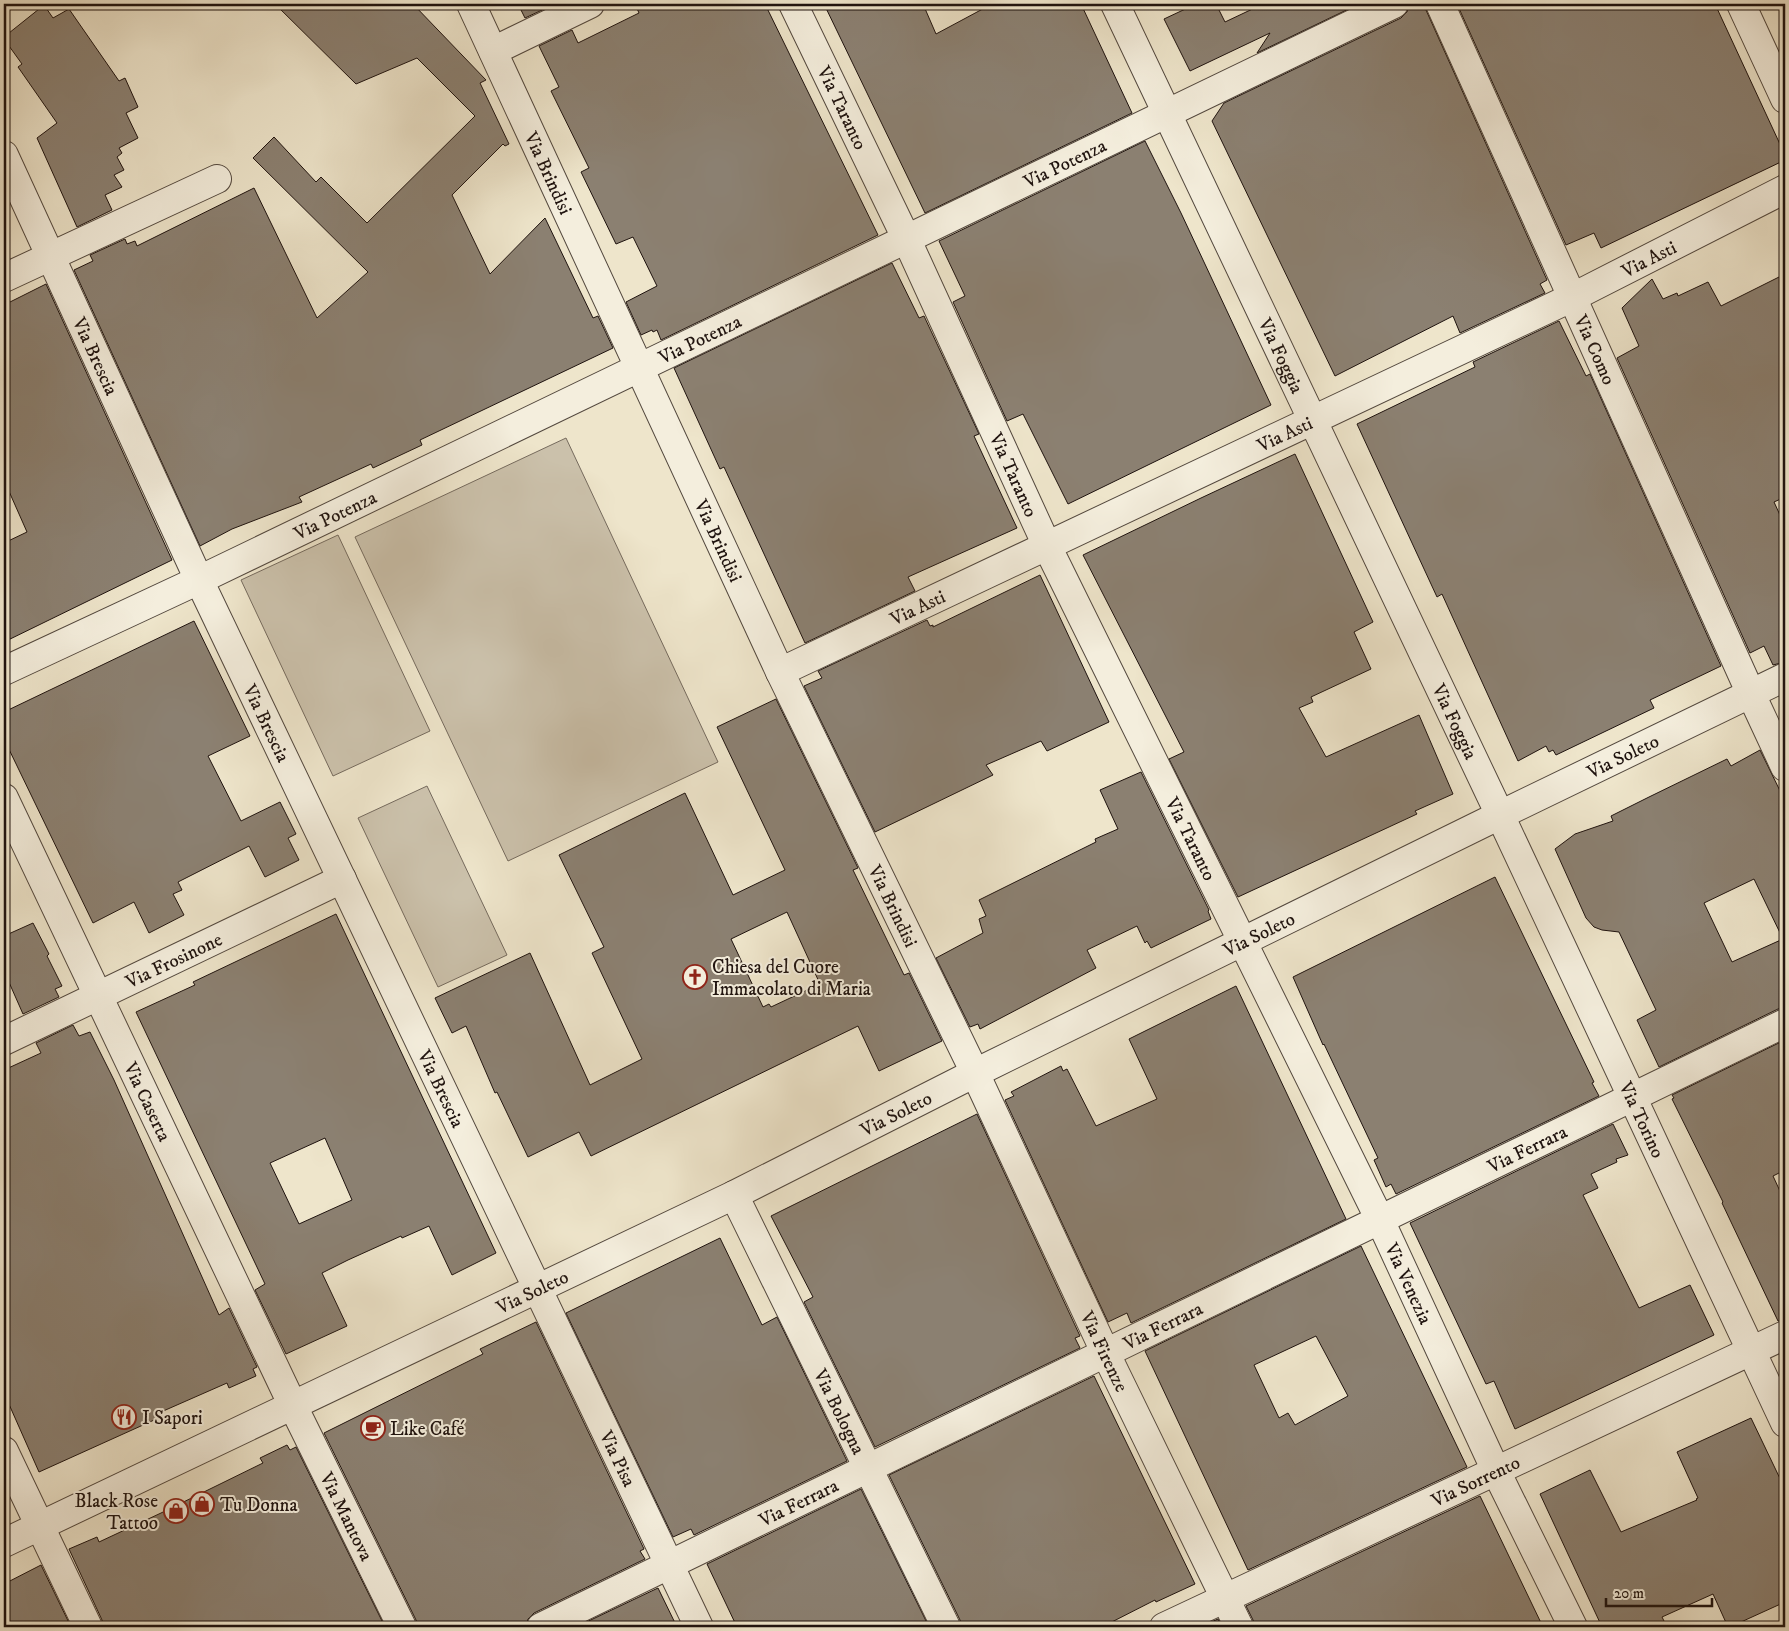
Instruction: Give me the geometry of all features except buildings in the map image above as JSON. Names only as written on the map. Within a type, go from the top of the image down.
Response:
[{"type":"street","name":"Via Brindisi","points":[[471,4],[780,672],[975,1073]]},
{"type":"street","points":[[493,51],[590,4]]},
{"type":"street","name":"Via Taranto","points":[[793,4],[906,238],[1047,546],[1242,942]]},
{"type":"street","name":"Via Foggia","points":[[1115,4],[1500,815]]},
{"type":"street","name":"Via Potenza","points":[[4,671],[199,580],[1394,4]]},
{"type":"street","name":"Via Como","points":[[1440,4],[1785,767]]},
{"type":"street","points":[[1740,4],[1785,99]]},
{"type":"street","name":"Via Brescia","points":[[4,155],[199,580],[539,1288]]},
{"type":"street","points":[[4,278],[217,179]]},
{"type":"street","name":"Via Asti","points":[[780,672],[1573,297],[1785,189]]},
{"type":"street","name":"Via Soleto","points":[[4,1544],[734,1196],[975,1073],[1785,677]]},
{"type":"street","name":"Via Caserta","points":[[4,798],[293,1406]]},
{"type":"street","name":"Via Torino","points":[[1500,815],[1785,1423]]},
{"type":"street","name":"Via Frosinone","points":[[4,1042],[342,879]]},
{"type":"street","name":"Via Venezia","points":[[1242,942],[1380,1220],[1496,1471],[1573,1627]]},
{"type":"street","name":"Via Ferrara","points":[[541,1627],[1785,1023]]},
{"type":"street","name":"Via Firenze","points":[[975,1073],[1106,1354],[1239,1627]]},
{"type":"street","name":"Via Bologna","points":[[734,1196],[867,1470],[946,1627]]},
{"type":"street","name":"Via Pisa","points":[[539,1288],[700,1627]]},
{"type":"street","name":"Via Sorrento","points":[[1164,1627],[1785,1334]]},
{"type":"street","name":"Via Mantova","points":[[293,1406],[402,1627]]},
{"type":"street","points":[[4,1452],[88,1627]]},
{"type":"shaded area","points":[[566,438],[718,762],[508,861],[355,537]]},
{"type":"shaded area","points":[[338,535],[430,731],[333,776],[241,580]]},
{"type":"shaded area","points":[[427,786],[507,955],[438,987],[358,818]]},
{"type":"place","name":"Chiesa del Cuore Immacolato di Maria","points":[[695,977]]},
{"type":"place","name":"I Sapori","points":[[124,1417]]},
{"type":"place","name":"Like Café","points":[[373,1428]]},
{"type":"place","name":"Tu Donna","points":[[202,1504]]},
{"type":"place","name":"Black Rose Tattoo","points":[[176,1511]]}]
